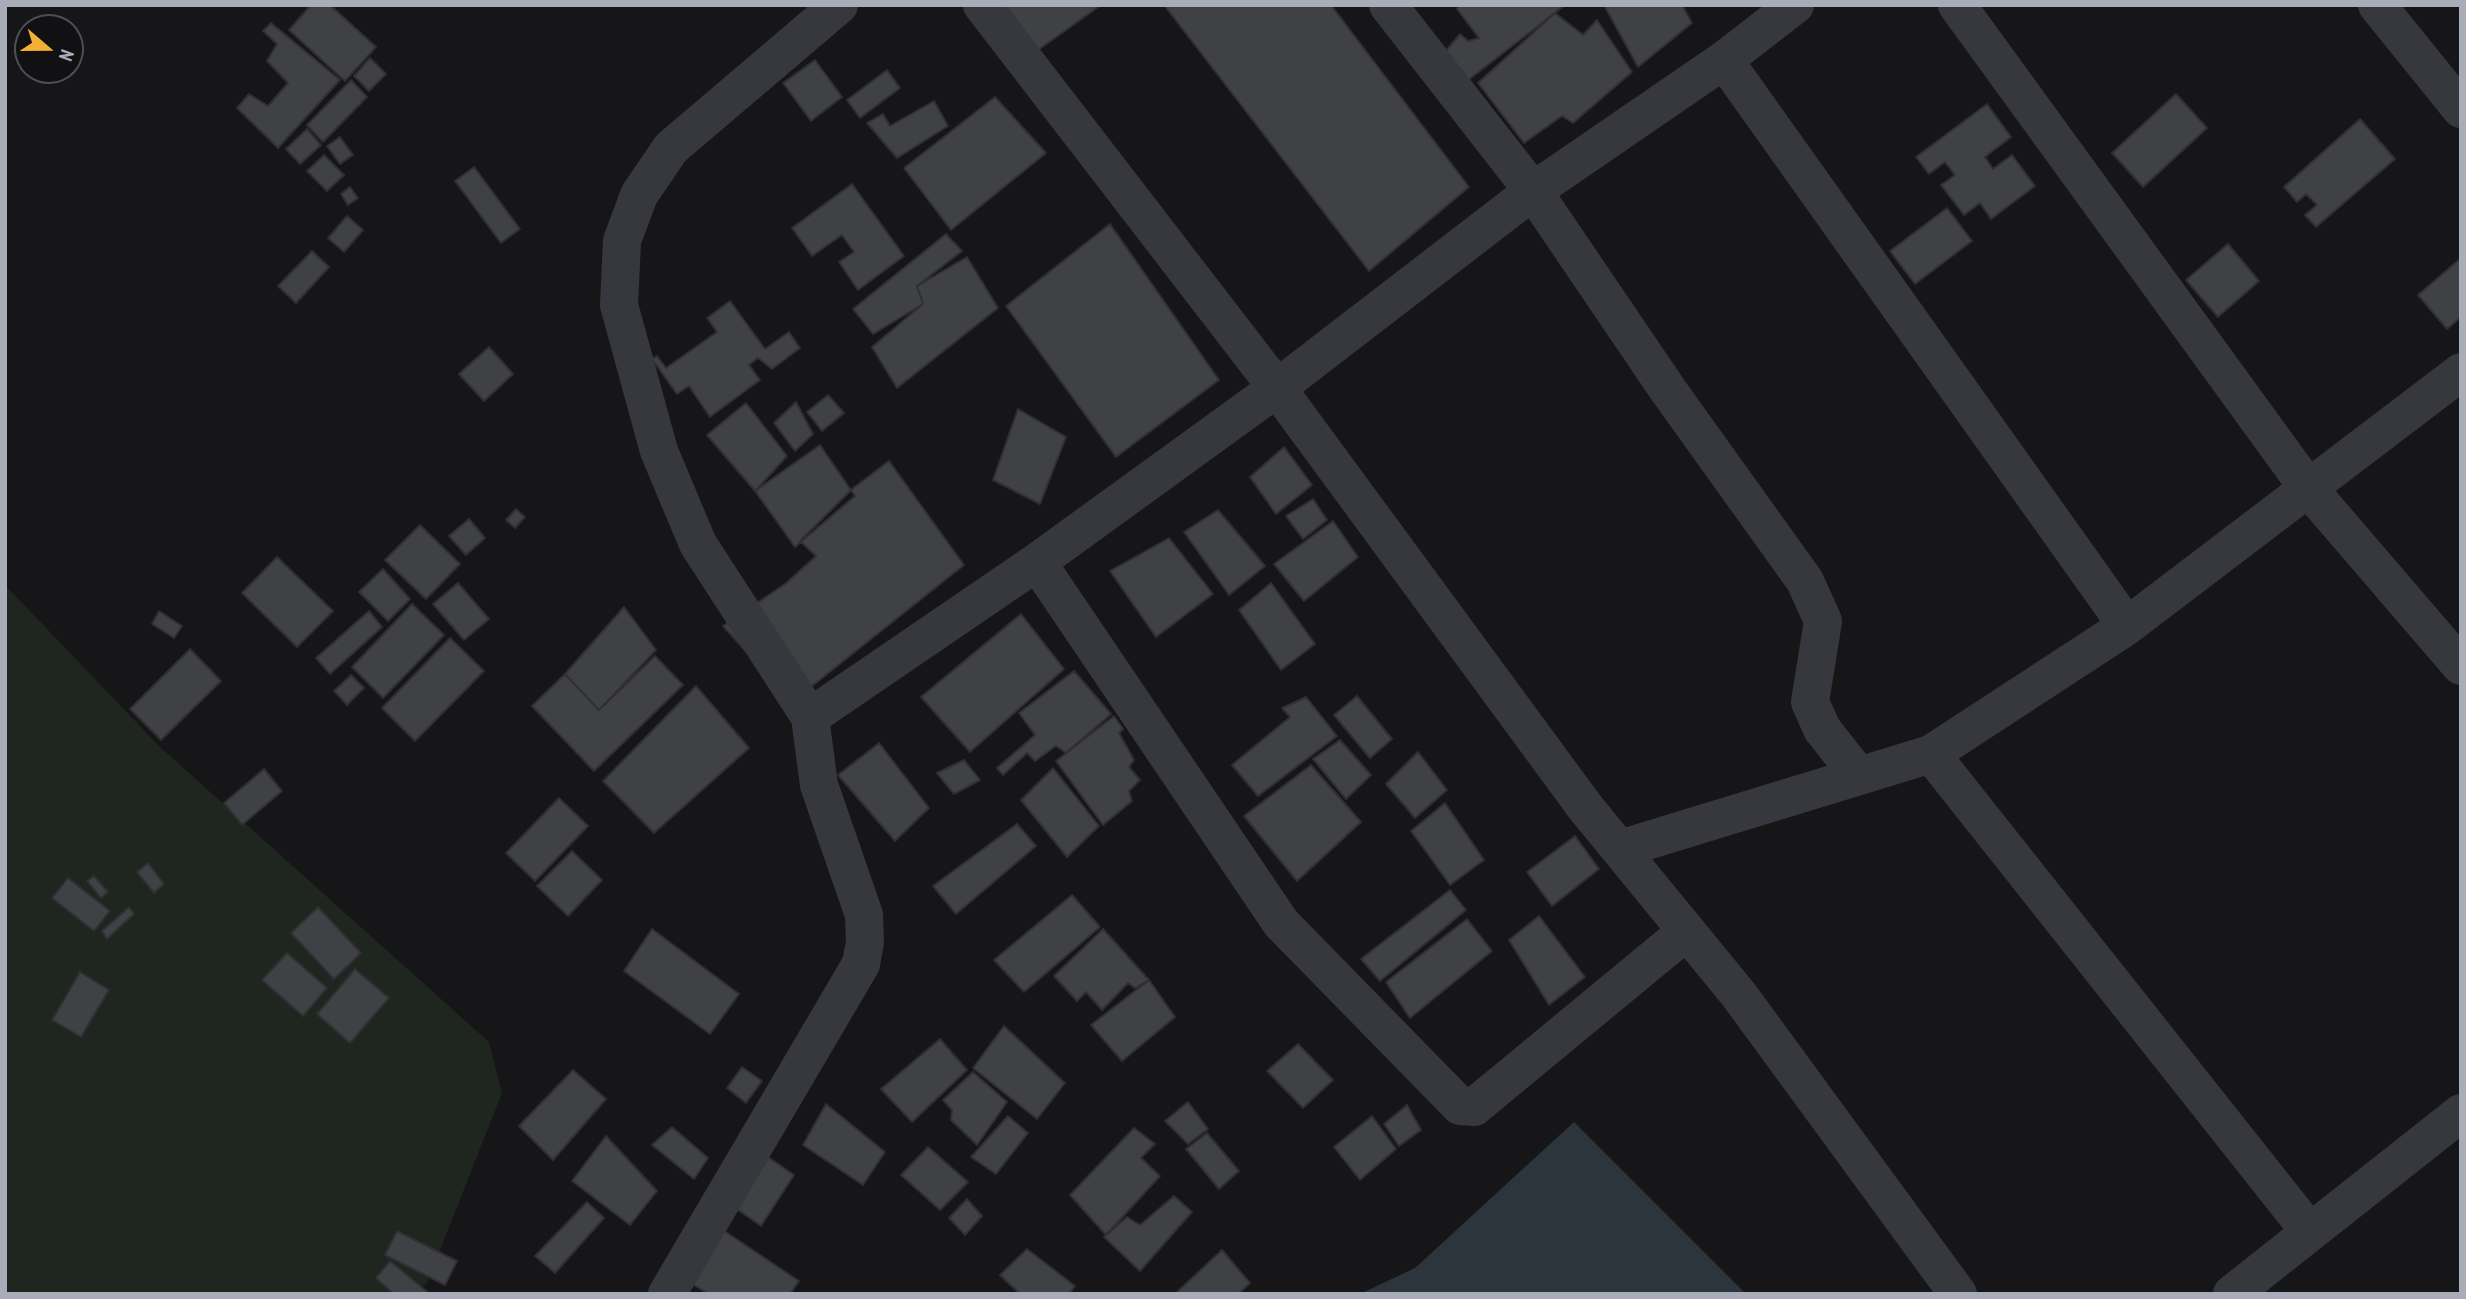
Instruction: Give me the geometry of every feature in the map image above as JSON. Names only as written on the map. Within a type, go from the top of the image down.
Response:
[{"type":"street","points":[[667,1294],[860,964],[866,942],[864,915],[819,785],[810,718],[698,544],[659,451],[619,305],[622,242],[639,195],[671,148],[839,5]]},
{"type":"street","points":[[982,5],[1277,388],[1577,796],[1739,995],[1958,1294]]},
{"type":"street","points":[[1388,5],[1533,191],[1668,390],[1805,582],[1823,621],[1810,702],[1822,729],[1859,776]]},
{"type":"street","points":[[810,718],[1037,562],[1277,388],[1533,191],[1724,60],[1795,5]]},
{"type":"street","points":[[1957,5],[2308,488],[2461,666]]},
{"type":"street","points":[[2377,5],[2461,109]]},
{"type":"street","points":[[1724,60],[2127,626]]},
{"type":"street","points":[[1620,849],[1931,754],[2127,626],[2461,372]]},
{"type":"street","points":[[1037,562],[1282,923],[1460,1106],[1474,1107],[1687,931]]},
{"type":"street","points":[[1931,754],[2310,1232]]},
{"type":"street","points":[[2232,1294],[2461,1113]]},
{"type":"shaded area","points":[[5,585],[160,747],[489,1042],[502,1093],[427,1283],[411,1294],[5,1294]]},
{"type":"shaded area","points":[[1574,1122],[1746,1294],[1360,1294],[1415,1268]]},
{"type":"building","points":[[311,5],[330,5],[376,47],[345,81],[289,30]]},
{"type":"building","points":[[1003,5],[1101,5],[1034,53]]},
{"type":"building","points":[[1164,5],[1331,5],[1469,187],[1369,271]]},
{"type":"building","points":[[1459,5],[1565,5],[1467,81],[1445,52],[1460,34],[1468,41],[1479,38],[1457,9]]},
{"type":"building","points":[[1604,5],[1682,5],[1692,23],[1638,67]]},
{"type":"building","points":[[1555,13],[1583,35],[1597,20],[1632,72],[1573,123],[1562,116],[1524,143],[1478,83]]},
{"type":"building","points":[[271,23],[340,80],[278,148],[237,108],[249,94],[268,106],[288,83],[267,61],[277,44],[263,31]]},
{"type":"building","points":[[370,58],[386,74],[369,91],[354,76]]},
{"type":"building","points":[[815,60],[842,97],[811,121],[783,83]]},
{"type":"building","points":[[887,70],[900,88],[860,118],[847,100]]},
{"type":"building","points":[[351,80],[367,97],[323,142],[307,125]]},
{"type":"building","points":[[2176,94],[2207,128],[2143,187],[2112,153]]},
{"type":"building","points":[[995,97],[1046,153],[951,230],[904,168]]},
{"type":"building","points":[[934,101],[948,126],[897,158],[867,123],[883,114],[890,126]]},
{"type":"building","points":[[1987,104],[2011,137],[1985,157],[1993,169],[2012,155],[2035,186],[1991,219],[1980,203],[1964,215],[1941,185],[1955,175],[1945,162],[1929,174],[1916,157]]},
{"type":"building","points":[[2360,119],[2395,159],[2316,227],[2305,215],[2317,205],[2306,194],[2297,202],[2284,187]]},
{"type":"building","points":[[307,129],[321,145],[300,164],[286,149]]},
{"type":"building","points":[[340,137],[353,155],[340,164],[327,146]]},
{"type":"building","points":[[324,155],[344,175],[327,191],[307,171]]},
{"type":"building","points":[[474,167],[520,229],[501,243],[455,181]]},
{"type":"building","points":[[852,184],[904,256],[858,290],[839,262],[854,252],[842,235],[812,256],[792,228]]},
{"type":"building","points":[[350,187],[358,198],[348,205],[341,194]]},
{"type":"building","points":[[1947,208],[1972,241],[1915,284],[1890,251]]},
{"type":"building","points":[[347,216],[363,230],[344,252],[328,238]]},
{"type":"building","points":[[1110,224],[1219,380],[1116,457],[1006,306]]},
{"type":"building","points":[[946,234],[962,251],[917,286],[923,304],[873,334],[853,309]]},
{"type":"building","points":[[2228,244],[2259,281],[2218,317],[2186,280]]},
{"type":"building","points":[[312,251],[329,267],[296,303],[278,286]]},
{"type":"building","points":[[967,257],[998,308],[897,388],[872,347],[923,304],[917,286]]},
{"type":"building","points":[[2461,258],[2461,317],[2447,329],[2418,295]]},
{"type":"building","points":[[730,301],[765,349],[789,332],[800,348],[772,369],[758,358],[749,365],[760,380],[710,417],[689,386],[677,394],[652,359],[657,356],[666,368],[717,332],[707,318]]},
{"type":"building","points":[[489,347],[513,374],[484,401],[459,374]]},
{"type":"building","points":[[828,395],[844,413],[822,431],[807,412]]},
{"type":"building","points":[[796,402],[813,434],[795,451],[774,423]]},
{"type":"building","points":[[746,403],[787,456],[755,491],[707,435]]},
{"type":"building","points":[[1018,409],[1066,437],[1040,504],[993,480]]},
{"type":"building","points":[[820,445],[855,496],[795,547],[755,491]]},
{"type":"building","points":[[1284,447],[1312,485],[1276,514],[1250,477]]},
{"type":"building","points":[[889,461],[964,565],[792,702],[723,626],[785,584],[816,556],[800,541],[852,489]]},
{"type":"building","points":[[1313,499],[1327,520],[1303,539],[1286,516]]},
{"type":"building","points":[[516,509],[525,517],[515,528],[506,520]]},
{"type":"building","points":[[1218,510],[1265,566],[1229,595],[1184,532]]},
{"type":"building","points":[[469,519],[485,538],[466,555],[449,536]]},
{"type":"building","points":[[1333,521],[1358,557],[1304,601],[1274,564]]},
{"type":"building","points":[[420,525],[460,564],[426,599],[385,560]]},
{"type":"building","points":[[1169,538],[1213,594],[1156,637],[1110,571]]},
{"type":"building","points":[[277,557],[333,611],[297,647],[242,593]]},
{"type":"building","points":[[383,569],[410,599],[388,621],[359,592]]},
{"type":"building","points":[[458,583],[489,619],[464,640],[433,604]]},
{"type":"building","points":[[1271,583],[1315,644],[1281,670],[1239,610]]},
{"type":"building","points":[[412,604],[444,635],[383,698],[352,667]]},
{"type":"building","points":[[624,607],[656,650],[599,710],[565,674]]},
{"type":"building","points":[[159,611],[182,626],[174,638],[152,624]]},
{"type":"building","points":[[369,611],[382,627],[330,674],[316,658]]},
{"type":"building","points":[[1021,614],[1064,669],[970,752],[921,697]]},
{"type":"building","points":[[450,638],[484,671],[415,741],[382,708]]},
{"type":"building","points":[[190,649],[221,681],[161,740],[130,709]]},
{"type":"building","points":[[655,656],[683,685],[594,771],[532,706],[565,674],[599,710]]},
{"type":"building","points":[[1074,671],[1111,714],[1066,753],[1056,746],[1035,761],[1027,753],[1003,775],[997,768],[1035,735],[1019,713]]},
{"type":"building","points":[[351,675],[364,688],[347,705],[334,691]]},
{"type":"building","points":[[696,686],[749,748],[654,833],[603,781]]},
{"type":"building","points":[[1357,696],[1392,739],[1370,758],[1334,715]]},
{"type":"building","points":[[1306,697],[1337,736],[1258,796],[1232,765],[1290,717],[1282,708]]},
{"type":"building","points":[[1114,716],[1123,729],[1119,733],[1134,760],[1129,767],[1140,780],[1129,791],[1132,801],[1103,825],[1056,761]]},
{"type":"building","points":[[1340,740],[1371,775],[1346,799],[1313,759]]},
{"type":"building","points":[[879,743],[929,808],[895,841],[838,775]]},
{"type":"building","points":[[1418,752],[1447,790],[1415,818],[1386,784]]},
{"type":"building","points":[[964,760],[980,780],[954,794],[937,773]]},
{"type":"building","points":[[1311,765],[1361,822],[1297,881],[1244,816]]},
{"type":"building","points":[[1053,768],[1099,826],[1067,857],[1021,800]]},
{"type":"building","points":[[264,769],[282,791],[242,825],[224,803]]},
{"type":"building","points":[[559,798],[588,826],[535,881],[506,853]]},
{"type":"building","points":[[1445,803],[1484,860],[1450,885],[1411,831]]},
{"type":"building","points":[[1017,824],[1036,846],[956,914],[933,886]]},
{"type":"building","points":[[1575,836],[1599,869],[1552,906],[1527,872]]},
{"type":"building","points":[[572,851],[602,880],[568,916],[537,886]]},
{"type":"building","points":[[148,863],[164,884],[154,893],[137,872]]},
{"type":"building","points":[[94,876],[108,892],[101,898],[87,881]]},
{"type":"building","points":[[68,878],[110,911],[94,931],[52,898]]},
{"type":"building","points":[[1450,890],[1466,910],[1380,981],[1361,959]]},
{"type":"building","points":[[1072,895],[1100,927],[1024,992],[994,960]]},
{"type":"building","points":[[129,907],[134,914],[107,939],[102,931]]},
{"type":"building","points":[[318,907],[361,953],[334,979],[291,933]]},
{"type":"building","points":[[1539,916],[1585,977],[1549,1005],[1509,940]]},
{"type":"building","points":[[1467,919],[1492,951],[1410,1018],[1386,982]]},
{"type":"building","points":[[652,929],[739,994],[710,1034],[624,971]]},
{"type":"building","points":[[1103,929],[1149,980],[1135,988],[1128,983],[1102,1010],[1086,992],[1077,1001],[1054,976]]},
{"type":"building","points":[[287,953],[327,988],[303,1016],[262,980]]},
{"type":"building","points":[[355,969],[389,998],[350,1043],[317,1014]]},
{"type":"building","points":[[80,972],[109,990],[81,1037],[52,1020]]},
{"type":"building","points":[[1149,980],[1175,1017],[1122,1061],[1091,1025]]},
{"type":"building","points":[[1004,1026],[1065,1083],[1037,1119],[973,1068]]},
{"type":"building","points":[[940,1039],[967,1070],[912,1122],[881,1089]]},
{"type":"building","points":[[1298,1044],[1333,1080],[1303,1108],[1267,1071]]},
{"type":"building","points":[[742,1067],[762,1081],[746,1103],[727,1088]]},
{"type":"building","points":[[573,1070],[606,1099],[553,1160],[519,1126]]},
{"type":"building","points":[[973,1072],[1007,1102],[977,1145],[951,1120],[952,1110],[943,1100]]},
{"type":"building","points":[[1188,1102],[1208,1129],[1188,1144],[1165,1121]]},
{"type":"building","points":[[826,1104],[885,1152],[863,1185],[803,1145]]},
{"type":"building","points":[[1407,1105],[1421,1130],[1399,1146],[1384,1124]]},
{"type":"building","points":[[1008,1116],[1028,1133],[996,1174],[971,1157]]},
{"type":"building","points":[[1372,1116],[1396,1149],[1360,1180],[1334,1147]]},
{"type":"building","points":[[672,1127],[708,1158],[694,1179],[652,1145]]},
{"type":"building","points":[[1134,1128],[1155,1144],[1141,1158],[1160,1176],[1106,1235],[1070,1195]]},
{"type":"building","points":[[1207,1133],[1239,1171],[1219,1189],[1186,1149]]},
{"type":"building","points":[[606,1136],[657,1191],[630,1225],[572,1181]]},
{"type":"building","points":[[928,1147],[968,1182],[940,1210],[901,1175]]},
{"type":"building","points":[[768,1157],[794,1175],[761,1226],[737,1209]]},
{"type":"building","points":[[1174,1196],[1192,1212],[1140,1271],[1104,1237],[1127,1217],[1140,1225]]},
{"type":"building","points":[[967,1199],[982,1216],[965,1235],[949,1218]]},
{"type":"building","points":[[587,1202],[604,1218],[555,1273],[535,1256]]},
{"type":"building","points":[[723,1230],[799,1281],[790,1294],[709,1294],[692,1284]]},
{"type":"building","points":[[397,1231],[457,1261],[445,1285],[385,1255]]},
{"type":"building","points":[[1027,1249],[1075,1286],[1069,1294],[1020,1294],[1000,1275]]},
{"type":"building","points":[[1222,1250],[1250,1283],[1238,1294],[1175,1294]]},
{"type":"building","points":[[390,1261],[430,1294],[394,1294],[376,1278]]}]
